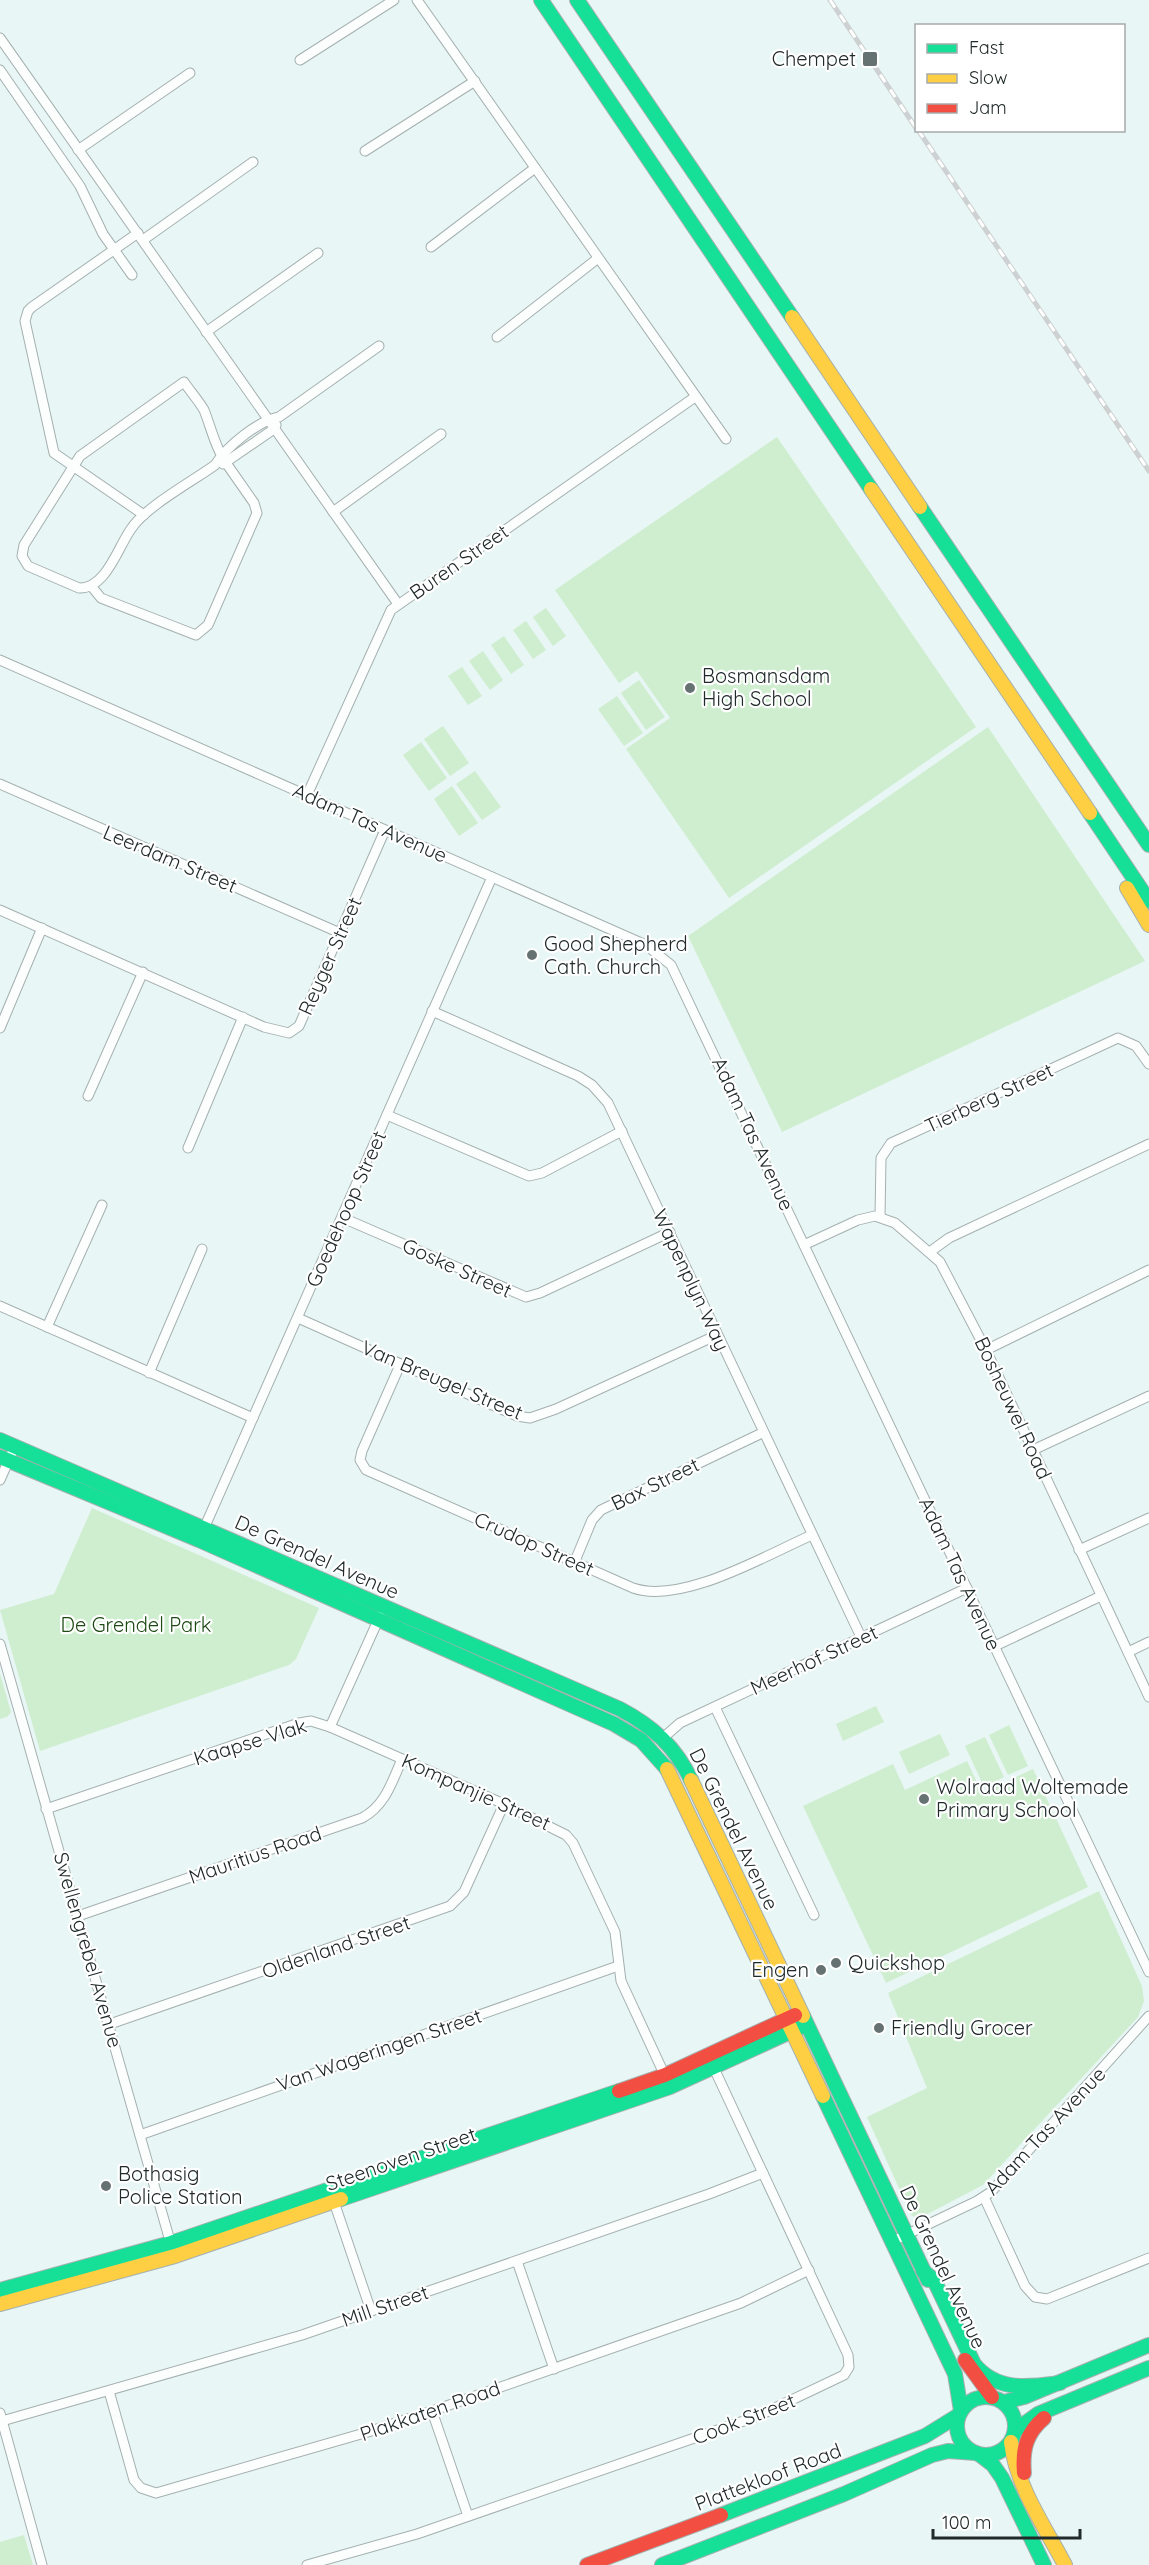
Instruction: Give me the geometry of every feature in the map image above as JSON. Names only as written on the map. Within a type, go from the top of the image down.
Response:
[{"type":"main road","points":[[542,0],[1149,901]]},
{"type":"main road","points":[[577,0],[1149,845]]},
{"type":"main road","points":[[1097,827],[1110,859],[1149,925]]},
{"type":"main road","name":"De Grendel Avenue","points":[[0,1440],[381,1614],[634,1734],[649,1746],[663,1763],[797,2022]]},
{"type":"main road","name":"De Grendel Avenue","points":[[4,1459],[202,1534]]},
{"type":"main road","name":"De Grendel Avenue","points":[[381,1614],[608,1703],[637,1717],[664,1737],[685,1767],[797,2022],[900,2238],[955,2374],[960,2413]]},
{"type":"main road","points":[[634,1734],[651,1740],[664,1737],[661,1751],[663,1763]]},
{"type":"main road","name":"Steenoven Street","points":[[0,2304],[332,2197],[668,2081],[797,2022]]},
{"type":"main road","name":"De Grendel Avenue","points":[[900,2238],[923,2271],[975,2377],[998,2400]]},
{"type":"main road","name":"Steenoven Street","points":[[0,2290],[173,2249]]},
{"type":"main road","points":[[923,2271],[934,2280],[974,2364],[984,2376],[998,2383],[1015,2387],[1060,2383]]},
{"type":"main road","name":"Plattekloof Road","points":[[587,2565],[830,2475],[925,2436],[960,2413],[973,2400],[1024,2397],[1149,2345]]},
{"type":"main road","points":[[662,2565],[843,2494],[932,2455],[948,2451],[998,2453],[1038,2414],[1149,2368]]},
{"type":"main road","points":[[998,2400],[1014,2414],[1013,2436],[1017,2471],[1065,2565]]},
{"type":"main road","points":[[1039,2516],[1024,2476],[1024,2447],[1028,2435],[1036,2424],[1064,2404]]},
{"type":"main road","points":[[960,2413],[957,2427],[960,2439],[966,2447],[993,2465],[1002,2478],[1044,2565]]},
{"type":"street","points":[[300,60],[394,0]]},
{"type":"street","points":[[417,0],[597,259],[726,439]]},
{"type":"street","points":[[0,38],[398,604]]},
{"type":"street","points":[[0,70],[80,186],[103,234],[132,274]]},
{"type":"street","points":[[78,150],[190,73]]},
{"type":"street","points":[[365,151],[475,81]]},
{"type":"street","points":[[144,514],[72,466],[52,448],[26,316],[32,307],[114,250],[140,237],[253,162]]},
{"type":"street","points":[[431,247],[535,168]]},
{"type":"street","points":[[206,332],[318,254]]},
{"type":"street","points":[[497,337],[597,259]]},
{"type":"street","points":[[224,459],[268,419],[279,417],[379,346]]},
{"type":"street","points":[[92,587],[101,598],[112,603],[189,634],[201,632],[208,625],[257,513],[254,503],[224,459],[212,439],[203,410],[184,382],[80,456],[24,546],[22,559],[28,566],[80,588],[92,587],[101,578],[132,527],[144,514],[224,459],[274,429],[279,417]]},
{"type":"street","name":"Buren Street","points":[[307,795],[386,617],[398,604],[695,397]]},
{"type":"street","points":[[333,512],[441,434]]},
{"type":"street","name":"Adam Tas Avenue","points":[[0,660],[646,945],[671,965],[806,1244],[1149,1972]]},
{"type":"street","name":"Leerdam Street","points":[[0,784],[340,933]]},
{"type":"street","name":"Reyger Street","points":[[0,910],[279,1033],[294,1031],[385,830]]},
{"type":"street","name":"Goedehoop Street","points":[[202,1534],[492,877]]},
{"type":"street","points":[[0,1028],[42,928]]},
{"type":"street","points":[[88,1096],[143,972]]},
{"type":"street","name":"Wapenplyn Way","points":[[432,1011],[592,1084],[608,1103],[762,1433],[861,1637]]},
{"type":"street","points":[[188,1148],[243,1017]]},
{"type":"street","name":"Tierberg Street","points":[[880,1217],[881,1158],[886,1147],[891,1143],[1118,1038],[1136,1046],[1149,1064]]},
{"type":"street","points":[[387,1115],[529,1176],[542,1173],[622,1131]]},
{"type":"street","points":[[930,1251],[949,1238],[1149,1144]]},
{"type":"street","points":[[47,1327],[102,1204]]},
{"type":"street","points":[[806,1244],[863,1217],[880,1217]]},
{"type":"street","name":"Bosheuwel Road","points":[[880,1217],[895,1223],[930,1251],[948,1272],[1149,1697]]},
{"type":"street","name":"Goske Street","points":[[343,1218],[526,1297],[540,1293],[670,1232]]},
{"type":"street","points":[[149,1373],[202,1249]]},
{"type":"street","points":[[986,1350],[1149,1270]]},
{"type":"street","points":[[0,1306],[253,1418]]},
{"type":"street","name":"Van Breugel Street","points":[[298,1318],[517,1416],[530,1418],[556,1409],[717,1335]]},
{"type":"street","name":"Crudop Street","points":[[400,1365],[360,1456],[366,1470],[633,1588],[648,1593],[663,1592],[708,1582],[812,1534]]},
{"type":"street","points":[[1033,1450],[1149,1396]]},
{"type":"street","name":"Bax Street","points":[[575,1561],[592,1520],[601,1510],[762,1433]]},
{"type":"street","points":[[0,1480],[4,1459],[15,1446]]},
{"type":"street","points":[[1079,1550],[1149,1518]]},
{"type":"street","name":"Meerhof Street","points":[[664,1737],[680,1723],[967,1588]]},
{"type":"street","points":[[994,1646],[1101,1596]]},
{"type":"street","name":"Kaapse Vlak","points":[[46,1809],[299,1723],[311,1721],[330,1727],[381,1614]]},
{"type":"street","points":[[1128,1652],[1149,1642]]},
{"type":"street","name":"Swellengrebel Avenue","points":[[0,1644],[173,2249]]},
{"type":"street","points":[[715,1707],[814,1915]]},
{"type":"street","name":"Kompanjie Street","points":[[330,1727],[561,1831],[573,1843],[615,1932],[621,1981],[668,2081]]},
{"type":"street","name":"Mauritius Road","points":[[78,1916],[362,1818],[375,1810],[384,1800],[402,1759]]},
{"type":"street","name":"Oldenland Street","points":[[110,2024],[450,1906],[464,1892],[504,1804]]},
{"type":"street","name":"Van Wageringen Street","points":[[140,2134],[618,1966]]},
{"type":"street","name":"Adam Tas Avenue","points":[[900,2238],[984,2197],[1149,2016]]},
{"type":"street","name":"Cook Street","points":[[307,2565],[468,2516],[758,2416],[841,2378],[849,2367],[848,2355],[711,2062]]},
{"type":"street","name":"Mill Street","points":[[1,2417],[109,2391],[237,2355],[517,2261],[763,2173]]},
{"type":"street","points":[[332,2197],[371,2311]]},
{"type":"street","points":[[984,2197],[1025,2286],[1035,2296],[1047,2299],[1149,2258]]},
{"type":"street","points":[[517,2261],[554,2369]]},
{"type":"street","name":"Plakkaten Road","points":[[109,2391],[134,2480],[141,2488],[150,2492],[368,2432],[432,2411],[741,2303],[809,2270]]},
{"type":"street","points":[[432,2411],[468,2516]]},
{"type":"street","points":[[1,2417],[42,2565]]},
{"type":"green space","points":[[777,437],[976,727],[729,898],[626,749],[670,718],[637,671],[619,683],[555,590]]},
{"type":"green space","points":[[546,608],[566,636],[553,646],[533,617]]},
{"type":"green space","points":[[526,621],[546,650],[533,659],[513,630]]},
{"type":"green space","points":[[504,636],[524,665],[511,674],[491,645]]},
{"type":"green space","points":[[483,651],[503,680],[490,690],[469,661]]},
{"type":"green space","points":[[462,667],[482,696],[468,705],[448,676]]},
{"type":"green space","points":[[639,680],[665,717],[646,730],[621,693]]},
{"type":"green space","points":[[617,696],[643,733],[624,746],[598,709]]},
{"type":"green space","points":[[443,726],[469,763],[450,776],[424,739]]},
{"type":"green space","points":[[988,727],[1145,961],[782,1132],[688,936]]},
{"type":"green space","points":[[421,742],[447,778],[429,791],[403,755]]},
{"type":"green space","points":[[475,771],[501,807],[482,820],[456,784]]},
{"type":"green space","points":[[452,786],[478,823],[459,836],[434,799]]},
{"type":"green space","name":"De Grendel Park","points":[[92,1508],[319,1608],[296,1659],[289,1665],[40,1751],[0,1610],[54,1594]]},
{"type":"green space","points":[[0,1674],[11,1712],[7,1717],[0,1719]]},
{"type":"green space","points":[[876,1706],[884,1722],[843,1741],[836,1724]]},
{"type":"green space","points":[[1009,1725],[1028,1766],[1008,1775],[989,1735]]},
{"type":"green space","points":[[940,1734],[950,1755],[909,1774],[899,1752]]},
{"type":"green space","points":[[985,1737],[1004,1777],[984,1787],[965,1746]]},
{"type":"green space","points":[[967,1761],[982,1793],[1033,1769],[1088,1887],[886,1983],[803,1806],[893,1764],[905,1790]]},
{"type":"green space","points":[[1099,1891],[1142,1986],[1144,2001],[1138,2017],[983,2185],[918,2219],[911,2215],[867,2117],[927,2088],[888,1993]]},
{"type":"green space","points":[[24,2535],[33,2565],[0,2565],[0,2542]]},
{"type":"railway","points":[[830,0],[915,127]]},
{"type":"railway","points":[[919,132],[1149,471]]},
{"type":"traffic: fast","points":[[541,0],[871,489]]},
{"type":"traffic: fast","points":[[577,0],[792,317]]},
{"type":"traffic: fast","points":[[920,507],[1149,845]]},
{"type":"traffic: fast","points":[[1090,813],[1149,901]]},
{"type":"traffic: fast","points":[[0,1440],[620,1709],[662,1738],[678,1757],[691,1780]]},
{"type":"traffic: fast","points":[[0,1457],[199,1540],[614,1724],[641,1740],[667,1769]]},
{"type":"traffic: fast","points":[[803,2016],[928,2280]]},
{"type":"traffic: fast","points":[[341,2199],[670,2087],[801,2027]]},
{"type":"traffic: fast","points":[[0,2290],[171,2243],[619,2091]]},
{"type":"traffic: fast","points":[[823,2096],[955,2374],[961,2411]]},
{"type":"traffic: fast","points":[[923,2271],[934,2280],[974,2364],[983,2373],[1014,2386],[1060,2383]]},
{"type":"traffic: fast","points":[[1004,2402],[1024,2397],[1149,2345]]},
{"type":"traffic: fast","points":[[1016,2430],[1038,2414],[1149,2368]]},
{"type":"traffic: fast","points":[[980,2397],[992,2397],[1002,2401],[1011,2410],[1015,2426],[1015,2432],[1007,2447],[992,2455],[980,2455],[970,2451],[961,2442],[957,2432],[957,2420],[961,2410],[970,2401],[980,2397]]},
{"type":"traffic: fast","points":[[721,2515],[925,2436],[959,2415]]},
{"type":"traffic: fast","points":[[662,2565],[844,2494],[932,2455],[948,2451],[976,2453]]},
{"type":"traffic: fast","points":[[980,2455],[993,2465],[1002,2478],[1044,2565]]},
{"type":"traffic: slow","points":[[792,317],[920,507]]},
{"type":"traffic: slow","points":[[871,489],[1090,813]]},
{"type":"traffic: slow","points":[[1127,888],[1149,925]]},
{"type":"traffic: slow","points":[[667,1769],[823,2096]]},
{"type":"traffic: slow","points":[[691,1780],[803,2016]]},
{"type":"traffic: slow","points":[[0,2304],[175,2256],[341,2199]]},
{"type":"traffic: slow","points":[[1011,2442],[1025,2491],[1065,2565]]},
{"type":"traffic: jam","points":[[619,2091],[665,2075],[795,2015]]},
{"type":"traffic: jam","points":[[965,2360],[992,2397]]},
{"type":"traffic: jam","points":[[1024,2473],[1026,2442],[1044,2418]]},
{"type":"traffic: jam","points":[[587,2565],[721,2515]]},
{"type":"place","name":"Chempet","points":[[870,59]]},
{"type":"place","name":"Bosmansdam High School","points":[[690,688]]},
{"type":"place","name":"Good Shepherd Cath. Church","points":[[532,955]]},
{"type":"place","name":"Wolraad Woltemade Primary School","points":[[924,1799]]},
{"type":"place","name":"Quickshop","points":[[836,1963]]},
{"type":"place","name":"Engen","points":[[821,1970]]},
{"type":"place","name":"Friendly Grocer","points":[[879,2028]]},
{"type":"place","name":"Bothasig Police Station","points":[[106,2186]]}]
